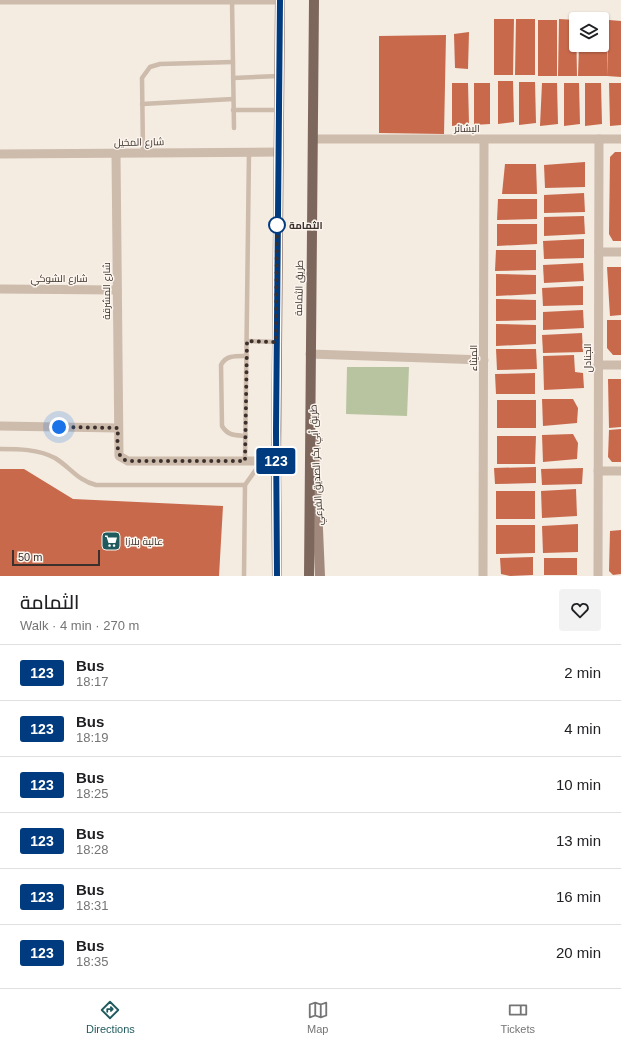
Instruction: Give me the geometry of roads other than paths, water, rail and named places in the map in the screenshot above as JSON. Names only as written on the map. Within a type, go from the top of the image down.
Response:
[{"type":"main road","points":[[277,576],[276,342],[280,0]]},
{"type":"main road","name":"طريق الثمامة","points":[[309,576],[314,0]]},
{"type":"main road","name":"طريق أبي بكر الصديق الفرعي","points":[[310,354],[319,516],[320,576]]},
{"type":"street","points":[[0,0],[280,0]]},
{"type":"street","name":"البشائر","points":[[313,139],[621,139]]},
{"type":"street","name":"الجنادل","points":[[598,576],[599,139]]},
{"type":"street","name":"الميثاء","points":[[483,576],[484,140]]},
{"type":"street","name":"شارع المخيل","points":[[0,154],[278,152]]},
{"type":"street","name":"شارع المشرقة","points":[[116,154],[118,453],[124,460],[276,461]]},
{"type":"street","points":[[599,252],[621,252]]},
{"type":"street","name":"شارع الشوكي","points":[[0,289],[117,290]]},
{"type":"street","points":[[310,354],[484,360]]},
{"type":"street","points":[[598,365],[621,365]]},
{"type":"street","points":[[0,426],[118,428]]},
{"type":"street","points":[[598,471],[621,471]]},
{"type":"lane","points":[[232,0],[234,128]]},
{"type":"lane","points":[[143,153],[142,78],[147,70],[153,65],[160,64],[232,62]]},
{"type":"lane","points":[[233,78],[279,76]]},
{"type":"lane","points":[[142,104],[233,100]]},
{"type":"lane","points":[[233,110],[279,110]]},
{"type":"lane","points":[[245,461],[249,152]]},
{"type":"lane","points":[[247,341],[276,342]]},
{"type":"lane","points":[[246,436],[231,435],[226,432],[222,426],[221,365],[224,360],[230,357],[247,356]]},
{"type":"lane","points":[[0,449],[25,449],[54,458],[80,479],[96,485],[245,485]]},
{"type":"lane","points":[[244,576],[245,485],[262,461]]},
{"type":"place","name":"الثمامة","points":[[277,225]]},
{"type":"place","name":"عالية بلازا","points":[[111,541]]}]
